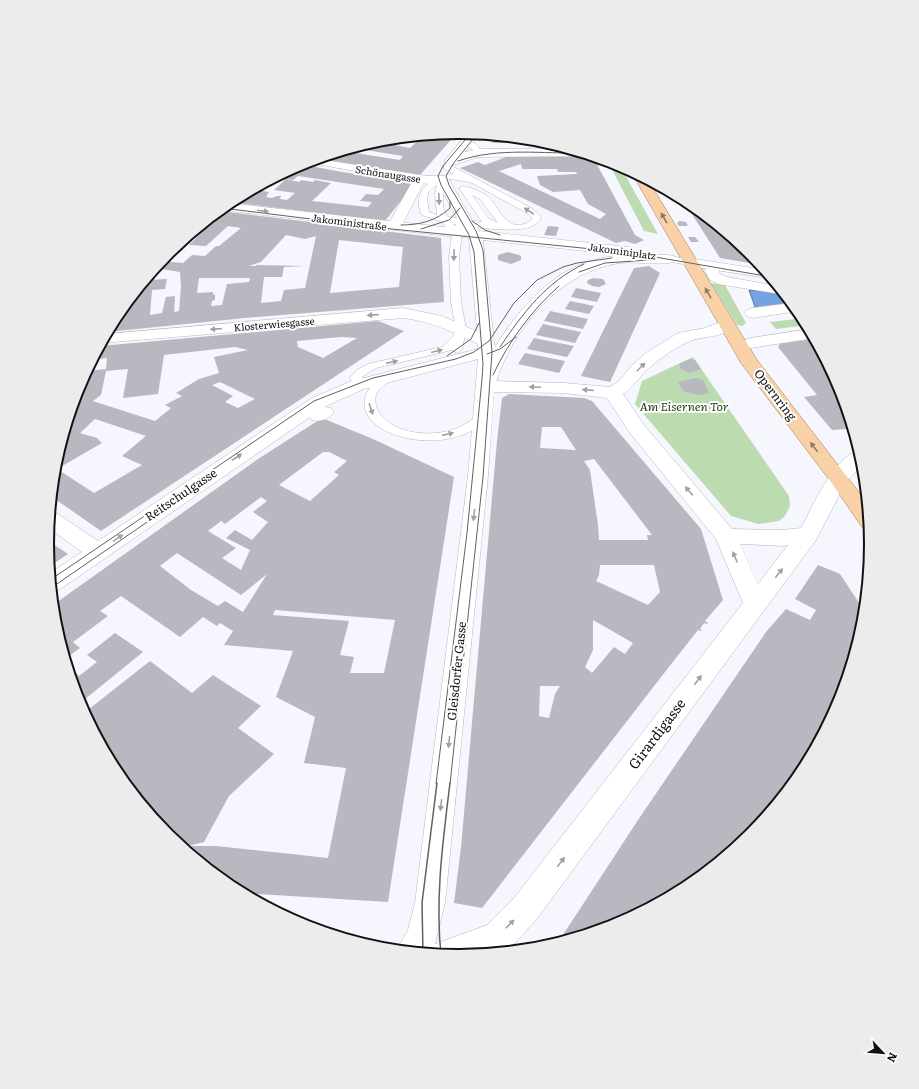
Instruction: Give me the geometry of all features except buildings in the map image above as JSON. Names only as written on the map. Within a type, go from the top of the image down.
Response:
[{"type":"main road","name":"Opernring","points":[[644,184],[726,325],[750,363],[838,477],[864,513]]},
{"type":"street","points":[[399,226],[436,176],[470,139]]},
{"type":"street","points":[[436,176],[466,155],[500,152],[560,152]]},
{"type":"street","name":"Schönaugasse","points":[[324,163],[436,176]]},
{"type":"street","name":"Jakominiplatz","points":[[436,176],[456,205],[451,213],[463,225]]},
{"type":"street","name":"Jakoministraße","points":[[233,208],[381,226],[463,225]]},
{"type":"street","points":[[463,225],[478,250],[487,347],[486,386],[564,388],[612,393],[625,385],[638,369],[652,357],[684,336],[709,332],[726,325]]},
{"type":"street","name":"Jakominiplatz","points":[[399,226],[463,225],[669,259]]},
{"type":"street","name":"Jakominiplatz","points":[[486,386],[493,364],[527,314],[548,292],[571,273],[584,266],[611,260],[642,258],[669,259]]},
{"type":"street","points":[[689,262],[762,275]]},
{"type":"street","points":[[710,273],[723,281],[737,280],[773,289]]},
{"type":"street","points":[[737,280],[753,316],[789,308]]},
{"type":"street","name":"Klosterwiesgasse","points":[[110,338],[403,313],[431,316],[455,330]]},
{"type":"street","points":[[441,363],[455,330],[487,347]]},
{"type":"street","points":[[751,343],[807,335]]},
{"type":"street","points":[[358,385],[441,363],[487,347]]},
{"type":"street","name":"Reitschulgasse","points":[[56,581],[358,385]]},
{"type":"street","name":"Gleisdorfer Gasse","points":[[415,948],[422,937],[430,903],[463,617],[486,386]]},
{"type":"street","points":[[612,393],[638,429],[726,536],[755,604]]},
{"type":"street","name":"Girardigasse","points":[[462,950],[497,937],[525,909],[808,534],[838,477],[855,458]]},
{"type":"street","points":[[838,477],[859,473]]},
{"type":"street","points":[[55,522],[98,552]]},
{"type":"street","points":[[726,536],[783,538],[808,534]]},
{"type":"lane","points":[[472,139],[479,153]]},
{"type":"lane","points":[[436,176],[482,197],[502,222],[514,226]]},
{"type":"lane","points":[[358,385],[356,377],[361,372],[372,366],[446,349],[452,345],[455,330],[454,256],[463,225],[440,213],[436,176]]},
{"type":"lane","name":"Jakominiplatz","points":[[436,176],[469,180],[524,208],[537,217],[534,223],[514,226],[463,225],[432,216],[425,213],[423,205],[424,192],[436,176]]},
{"type":"lane","points":[[461,187],[468,193],[485,220],[496,225]]},
{"type":"lane","points":[[669,259],[689,262]]},
{"type":"lane","points":[[387,377],[371,393],[369,406],[372,413],[380,422],[397,432],[422,437],[448,435],[474,423],[483,415]]},
{"type":"lane","points":[[430,903],[433,949]]},
{"type":"green space","points":[[612,169],[625,175],[658,234],[644,231]]},
{"type":"green space","points":[[711,283],[725,285],[746,323],[742,326],[737,325]]},
{"type":"green space","points":[[797,319],[801,326],[776,329],[770,322]]},
{"type":"green space","name":"Am Eisernen Tor","points":[[693,357],[789,496],[790,506],[785,516],[779,521],[758,524],[731,516],[635,404],[642,381]]},
{"type":"water","points":[[749,290],[776,292],[786,304],[760,308],[755,307]]},
{"type":"tram line","points":[[450,201],[438,176],[443,166],[466,139]]},
{"type":"tram line","points":[[473,139],[453,164],[446,176],[449,185],[478,238]]},
{"type":"tram line","points":[[458,161],[489,154],[520,152],[563,153]]},
{"type":"tram line","points":[[401,225],[421,223],[433,219],[450,208],[450,201]]},
{"type":"tram line","points":[[450,201],[456,212]]},
{"type":"tram line","points":[[456,212],[460,208]]},
{"type":"tram line","points":[[231,209],[392,229],[470,237]]},
{"type":"tram line","points":[[421,229],[449,220],[456,212]]},
{"type":"tram line","points":[[456,212],[470,237]]},
{"type":"tram line","points":[[472,221],[485,230],[500,235]]},
{"type":"tram line","points":[[470,237],[478,238]]},
{"type":"tram line","points":[[470,237],[474,252],[482,346]]},
{"type":"tram line","points":[[478,238],[632,253],[763,276]]},
{"type":"tram line","points":[[478,238],[483,250],[491,338]]},
{"type":"tram line","points":[[491,338],[514,303],[537,280],[563,267],[577,263],[612,258]]},
{"type":"tram line","points":[[579,272],[605,263],[649,260]]},
{"type":"tram line","points":[[500,347],[517,322],[547,289],[570,271],[584,264]]},
{"type":"tram line","points":[[513,339],[530,316],[559,286]]},
{"type":"tram line","points":[[447,356],[471,339],[479,323]]},
{"type":"tram line","points":[[482,346],[491,338]]},
{"type":"tram line","points":[[491,338],[492,352]]},
{"type":"tram line","points":[[492,352],[500,349],[513,339]]},
{"type":"tram line","points":[[493,375],[513,339]]},
{"type":"tram line","points":[[55,576],[314,401],[373,378],[456,359],[474,352],[482,346]]},
{"type":"tram line","points":[[436,784],[467,533],[482,379],[482,346]]},
{"type":"tram line","points":[[450,784],[483,477],[492,352]]},
{"type":"tram line","points":[[487,354],[492,352]]},
{"type":"tram line","points":[[56,585],[188,494]]},
{"type":"tram line","points":[[423,948],[422,903],[437,783]]},
{"type":"tram line","points":[[440,949],[439,890],[442,848],[450,783]]}]
